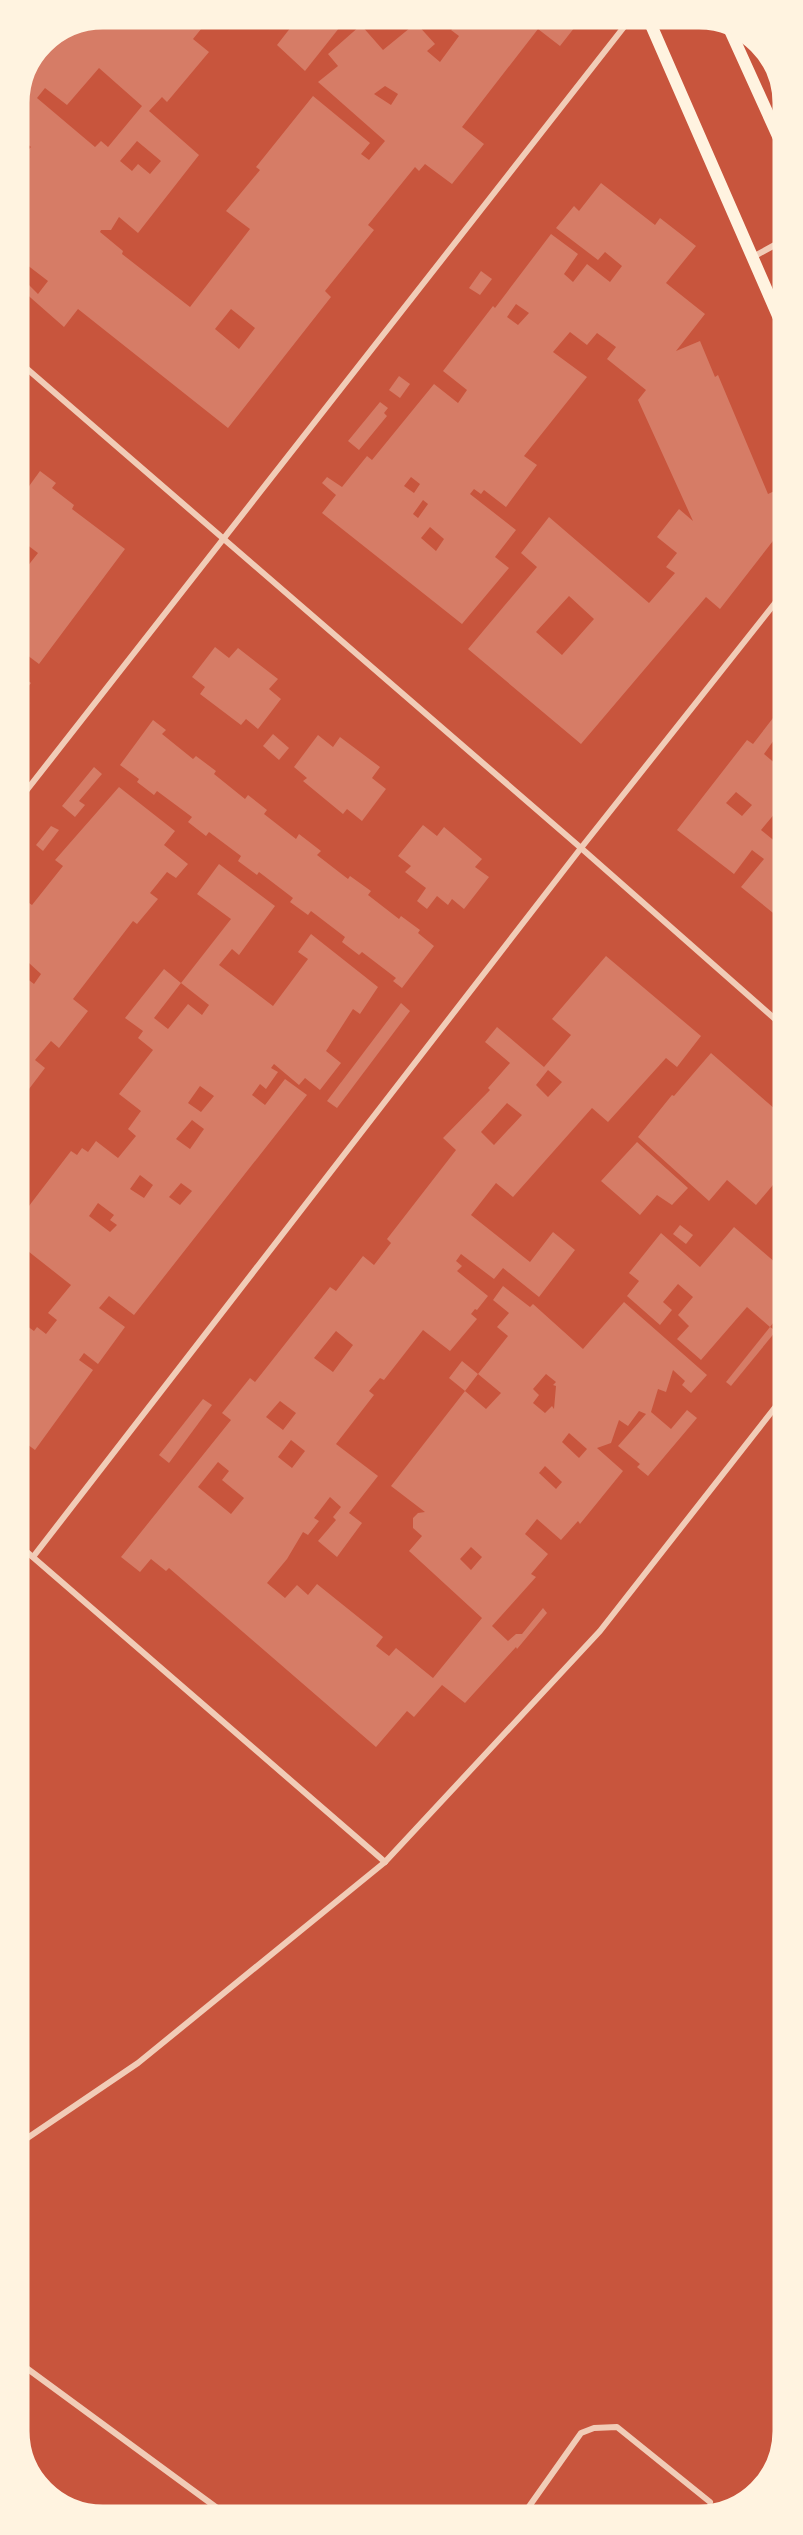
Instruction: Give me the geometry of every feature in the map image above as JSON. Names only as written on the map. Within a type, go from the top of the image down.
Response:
[{"type":"main road","points":[[653,29],[774,307]]},
{"type":"main road","points":[[733,36],[774,127]]},
{"type":"street","points":[[29,787],[622,29]]},
{"type":"street","points":[[753,258],[774,246]]},
{"type":"street","points":[[29,371],[774,1018]]},
{"type":"street","points":[[33,1557],[581,848],[774,604]]},
{"type":"street","points":[[29,2137],[138,2063],[385,1862],[600,1631],[774,1409]]},
{"type":"street","points":[[29,1553],[385,1862]]},
{"type":"street","points":[[29,2370],[214,2506]]},
{"type":"street","points":[[529,2506],[581,2433],[594,2428],[617,2427],[710,2502]]},
{"type":"building","points":[[201,29],[193,39],[209,52],[167,102],[162,97],[149,111],[199,155],[138,233],[119,217],[111,230],[100,232],[123,251],[122,254],[190,307],[250,229],[226,211],[260,170],[256,167],[313,96],[370,143],[361,154],[369,160],[385,141],[318,82],[338,66],[328,54],[356,29],[365,29],[383,50],[409,29],[421,29],[435,44],[427,51],[440,62],[459,36],[452,29],[538,29],[462,127],[484,144],[452,184],[425,164],[419,171],[415,167],[368,225],[374,230],[325,291],[331,297],[228,428],[78,309],[64,327],[29,296],[29,285],[38,294],[48,281],[29,266],[29,149],[31,147],[29,145],[29,103],[34,75],[50,50],[62,41],[89,30]],"holes":[[[99,68],[142,106],[108,147],[101,141],[95,147],[37,98],[45,88],[67,105]],[[385,86],[398,94],[391,105],[374,94]],[[137,141],[161,161],[150,174],[138,164],[132,171],[120,161]],[[231,309],[255,328],[239,349],[215,329]]]},
{"type":"building","points":[[289,29],[338,29],[305,71],[277,45]]},
{"type":"building","points":[[538,29],[573,29],[560,46]]},
{"type":"building","points":[[601,183],[655,225],[660,218],[696,246],[666,283],[705,314],[676,351],[700,341],[715,377],[718,375],[768,494],[774,491],[774,540],[720,609],[706,597],[581,744],[468,649],[537,567],[521,553],[549,517],[649,603],[675,573],[666,567],[677,553],[657,537],[679,509],[693,521],[638,400],[646,390],[607,359],[616,347],[597,333],[587,345],[570,332],[553,352],[587,377],[524,456],[537,465],[506,507],[484,490],[481,494],[474,489],[470,494],[516,530],[495,557],[509,568],[462,624],[322,513],[336,495],[322,483],[327,477],[342,487],[367,456],[372,460],[434,384],[458,403],[467,390],[443,371],[493,306],[495,308],[551,234],[578,254],[564,274],[573,282],[587,264],[610,282],[622,266],[605,252],[598,260],[556,228],[574,206],[579,211]],"holes":[[[516,304],[529,313],[518,325],[507,317]],[[411,477],[420,484],[414,493],[404,486]],[[423,500],[428,504],[418,518],[413,514]],[[430,527],[444,539],[436,551],[421,538]],[[569,596],[594,619],[562,655],[536,632]]]},
{"type":"building","points":[[481,271],[492,279],[480,295],[469,288]]},
{"type":"building","points":[[399,376],[410,384],[400,398],[389,390]]},
{"type":"building","points":[[380,402],[388,408],[384,413],[387,416],[359,450],[348,441]]},
{"type":"building","points":[[40,471],[56,483],[52,488],[74,505],[72,509],[125,549],[39,664],[29,656],[29,564],[38,553],[29,546],[29,486]]},
{"type":"building","points":[[215,647],[229,658],[238,648],[278,679],[269,689],[281,699],[258,729],[246,719],[241,725],[200,694],[205,687],[192,677]]},
{"type":"building","points":[[774,717],[774,740],[764,754],[774,762],[774,814],[761,830],[774,841],[774,914],[741,887],[764,859],[752,850],[734,874],[677,830],[747,740],[753,744]],"holes":[[[736,792],[752,805],[742,816],[726,803]]]},
{"type":"building","points":[[153,720],[166,730],[162,734],[193,759],[196,756],[216,771],[214,774],[245,799],[248,795],[267,810],[264,814],[296,839],[299,834],[321,851],[317,855],[348,879],[350,876],[371,891],[368,895],[399,919],[401,916],[420,930],[418,933],[434,946],[402,988],[393,981],[396,978],[362,952],[359,955],[342,942],[345,937],[311,911],[308,915],[290,902],[293,898],[259,872],[257,875],[238,861],[241,856],[209,832],[206,836],[188,822],[192,817],[157,791],[154,795],[137,782],[139,779],[120,765]]},
{"type":"building","points":[[273,734],[289,748],[279,760],[263,746]]},
{"type":"building","points":[[318,735],[333,747],[340,737],[380,767],[372,778],[386,789],[362,821],[347,809],[343,814],[303,781],[307,778],[294,767]]},
{"type":"building","points":[[94,767],[102,774],[79,801],[85,805],[75,817],[62,806]]},
{"type":"building","points":[[119,787],[175,831],[164,845],[188,864],[176,878],[167,872],[150,893],[158,899],[137,924],[133,921],[73,999],[88,1011],[59,1048],[51,1041],[35,1060],[45,1068],[29,1089],[29,980],[34,984],[41,974],[29,963],[29,903],[32,905],[63,866],[55,860]]},
{"type":"building","points":[[423,825],[437,836],[444,827],[482,859],[475,867],[489,877],[464,909],[452,899],[448,905],[437,896],[427,909],[417,901],[426,888],[405,872],[411,866],[398,856]]},
{"type":"building","points":[[51,826],[59,830],[43,851],[36,845]]},
{"type":"building","points":[[219,864],[275,906],[239,955],[232,949],[219,965],[273,1006],[308,959],[298,952],[311,934],[378,987],[360,1014],[353,1009],[326,1051],[341,1063],[320,1090],[305,1078],[299,1085],[274,1064],[271,1068],[278,1072],[266,1089],[260,1084],[252,1095],[265,1105],[285,1079],[307,1095],[134,1315],[109,1296],[99,1308],[125,1327],[98,1364],[84,1353],[79,1360],[93,1370],[35,1450],[29,1446],[29,1327],[34,1331],[37,1327],[46,1334],[57,1320],[48,1313],[71,1285],[29,1252],[29,1206],[71,1151],[77,1155],[82,1148],[88,1152],[96,1141],[118,1158],[136,1136],[128,1129],[141,1111],[119,1094],[153,1050],[138,1038],[143,1031],[125,1018],[164,969],[181,983],[231,919],[197,894]],"holes":[[[181,983],[209,1005],[202,1015],[188,1004],[168,1029],[154,1018]],[[200,1086],[214,1096],[201,1112],[188,1103]],[[192,1120],[204,1129],[190,1149],[176,1139]],[[140,1175],[153,1185],[144,1198],[130,1189]],[[181,1183],[192,1191],[180,1205],[169,1197]],[[98,1203],[114,1215],[110,1220],[117,1225],[110,1232],[89,1216]]]},
{"type":"building","points":[[606,956],[701,1036],[677,1067],[666,1058],[608,1122],[592,1108],[513,1197],[496,1183],[471,1215],[530,1262],[553,1232],[575,1250],[539,1297],[503,1268],[494,1279],[461,1254],[456,1261],[462,1266],[457,1271],[488,1296],[471,1314],[477,1319],[450,1351],[423,1330],[384,1380],[380,1378],[369,1391],[374,1395],[336,1444],[378,1476],[349,1513],[362,1523],[337,1557],[318,1541],[336,1520],[333,1517],[341,1507],[330,1497],[314,1518],[319,1521],[308,1535],[303,1532],[287,1559],[267,1583],[285,1598],[297,1585],[308,1595],[317,1584],[383,1637],[376,1646],[389,1656],[396,1648],[433,1678],[482,1618],[409,1551],[422,1536],[413,1528],[413,1518],[418,1513],[425,1512],[391,1486],[465,1391],[486,1409],[501,1393],[478,1374],[508,1336],[497,1327],[509,1313],[493,1300],[503,1286],[530,1307],[533,1304],[583,1349],[624,1302],[707,1375],[691,1393],[682,1385],[685,1381],[673,1370],[666,1392],[658,1389],[651,1412],[671,1429],[687,1410],[697,1418],[648,1476],[637,1467],[640,1464],[618,1446],[646,1414],[639,1411],[628,1426],[619,1420],[611,1443],[597,1448],[623,1471],[580,1524],[578,1521],[561,1540],[537,1519],[525,1534],[548,1554],[531,1574],[536,1577],[492,1626],[508,1641],[516,1634],[522,1634],[543,1608],[547,1613],[517,1649],[516,1647],[465,1703],[442,1685],[414,1717],[407,1711],[376,1747],[169,1568],[166,1571],[151,1559],[140,1572],[121,1557],[231,1420],[222,1413],[250,1378],[255,1382],[330,1287],[336,1291],[363,1256],[374,1265],[391,1243],[387,1239],[456,1150],[443,1138],[490,1090],[488,1088],[510,1063],[485,1042],[497,1027],[544,1067],[571,1035],[552,1019]],"holes":[[[548,1070],[562,1082],[548,1097],[536,1085]],[[507,1103],[522,1115],[494,1145],[481,1132]],[[336,1331],[353,1345],[333,1372],[314,1358]],[[546,1374],[556,1382],[553,1385],[556,1386],[554,1409],[552,1406],[545,1413],[533,1403],[539,1395],[533,1389]],[[280,1401],[296,1413],[283,1430],[266,1417]],[[569,1433],[587,1449],[579,1458],[562,1442]],[[291,1440],[305,1451],[292,1468],[278,1457]],[[218,1462],[229,1471],[222,1480],[244,1498],[231,1514],[198,1487]],[[545,1466],[562,1482],[556,1489],[539,1473]],[[471,1547],[482,1557],[471,1570],[460,1559]]]},
{"type":"building","points":[[401,1003],[410,1011],[337,1108],[327,1101]]},
{"type":"building","points":[[711,1053],[774,1108],[774,1184],[756,1205],[727,1180],[709,1201],[638,1137],[672,1095],[674,1096]]},
{"type":"building","points":[[637,1142],[688,1188],[672,1205],[657,1195],[640,1215],[601,1181]]},
{"type":"building","points":[[680,1225],[693,1235],[686,1244],[673,1234]]},
{"type":"building","points":[[734,1227],[774,1261],[774,1322],[770,1327],[747,1307],[701,1360],[677,1339],[689,1326],[678,1315],[693,1297],[678,1284],[663,1302],[672,1310],[660,1325],[627,1296],[639,1281],[629,1273],[661,1233],[700,1267]]},
{"type":"building","points":[[770,1327],[774,1330],[774,1333],[731,1386],[726,1382]]},
{"type":"building","points":[[462,1361],[478,1374],[465,1391],[449,1378]]},
{"type":"building","points":[[203,1399],[212,1405],[169,1463],[159,1455]]}]
